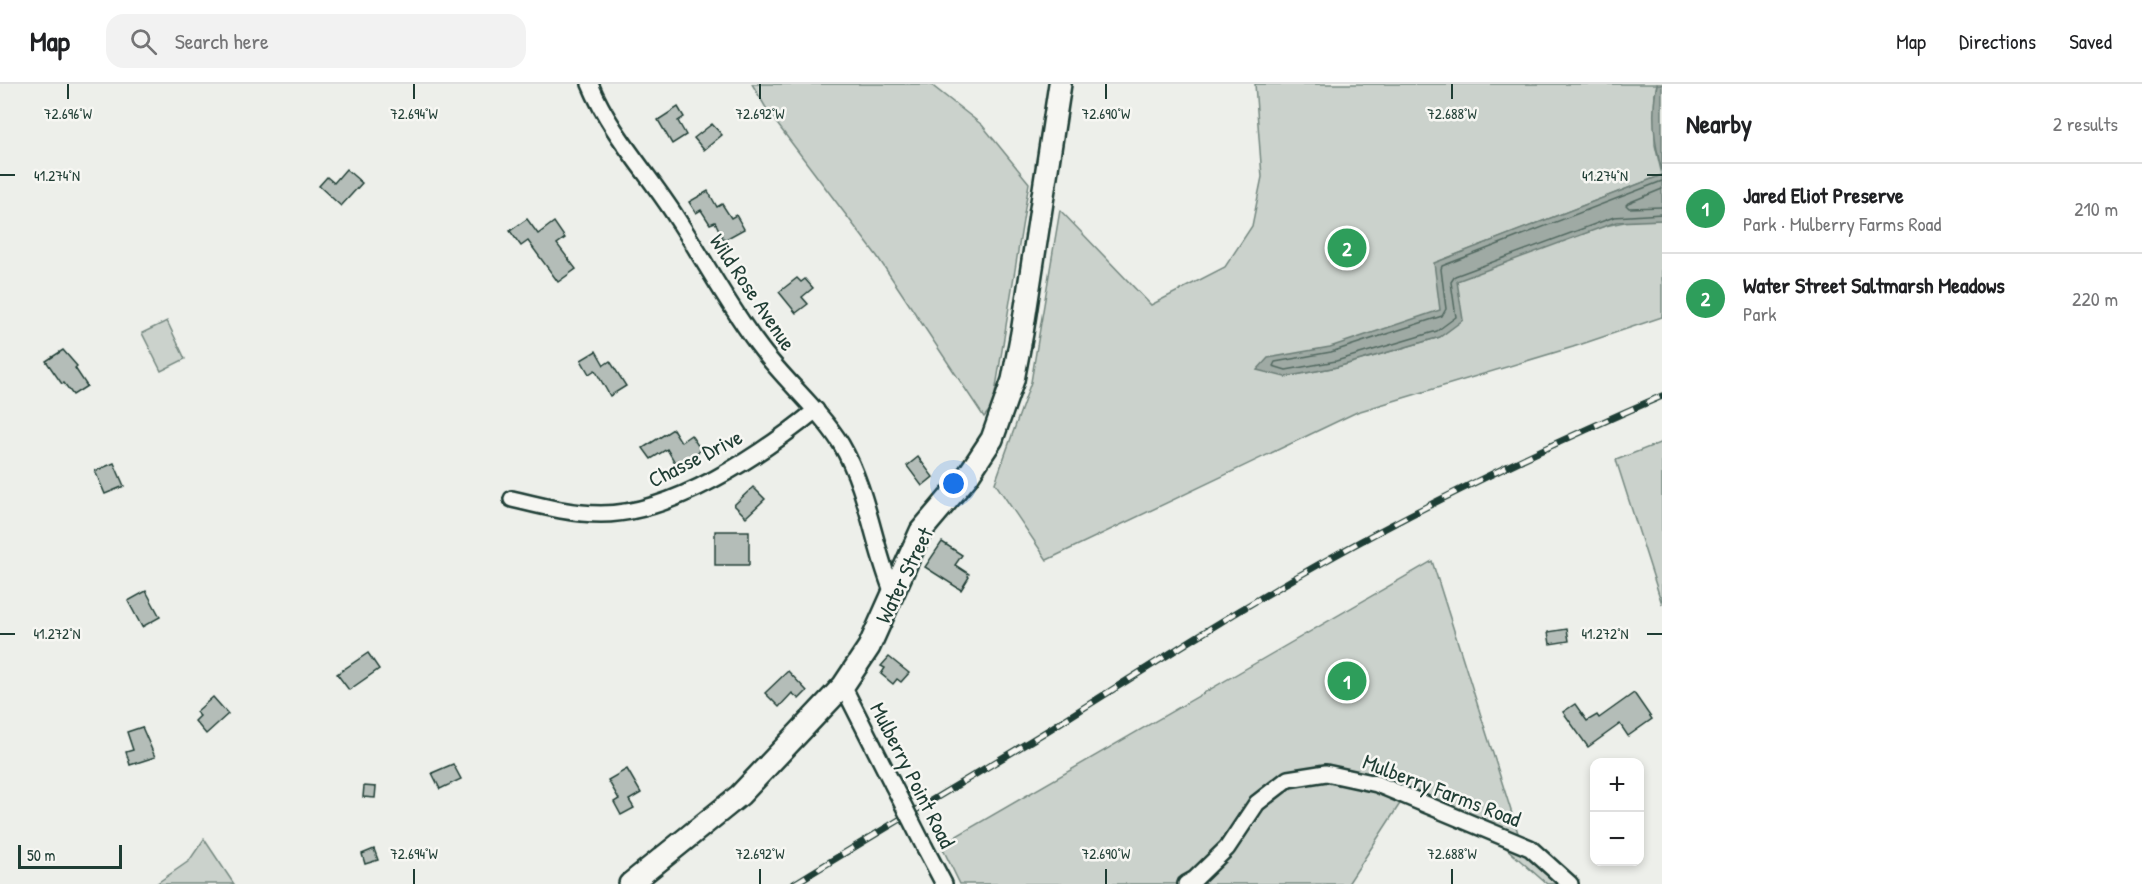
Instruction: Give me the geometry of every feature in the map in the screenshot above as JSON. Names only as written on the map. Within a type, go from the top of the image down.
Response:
[{"type":"main road","name":"Water Street","points":[[630,884],[740,795],[843,686],[869,647],[921,531],[967,477],[992,439],[1013,380],[1060,84]]},
{"type":"street","name":"Wild Rose Avenue","points":[[590,84],[613,126],[676,216],[751,336],[777,369],[816,410],[839,441],[861,489],[886,577],[894,593]]},
{"type":"street","name":"Chasse Drive","points":[[512,499],[564,510],[604,514],[662,503],[747,459],[816,410]]},
{"type":"street","name":"Mulberry Point Road","points":[[843,686],[944,884]]},
{"type":"street","name":"Mulberry Farms Road","points":[[1186,884],[1195,879],[1227,848],[1257,803],[1288,779],[1326,774],[1377,784],[1530,848],[1570,884]]},
{"type":"shaded area","points":[[752,84],[930,84],[982,125],[1029,183],[993,406],[984,417],[877,256],[769,113]]},
{"type":"shaded area","points":[[1255,84],[1657,84],[1655,145],[1662,175],[1440,261],[1624,222],[1662,210],[1662,317],[1573,347],[1357,412],[1047,560],[995,483],[1031,382],[1060,210],[1151,305],[1225,267],[1252,226],[1262,177]],"holes":[[[1440,337],[1337,367],[1285,377]]]},
{"type":"shaded area","points":[[167,321],[185,359],[161,371],[142,333]]},
{"type":"shaded area","points":[[1662,442],[1662,604],[1616,460]]},
{"type":"shaded area","points":[[1432,561],[1519,836],[1575,884],[1547,884],[1506,848],[1472,829],[1401,802],[1348,884],[960,884],[941,845]]},
{"type":"shaded area","points":[[204,839],[234,884],[156,884],[189,861]]},
{"type":"water","points":[[1657,84],[1662,84],[1662,171],[1654,128]]},
{"type":"water","points":[[1662,175],[1662,220],[1616,222],[1457,281],[1463,320],[1440,337],[1337,367],[1285,377],[1257,370],[1268,358],[1330,347],[1440,310],[1434,263]]},
{"type":"building","points":[[678,107],[684,117],[678,121],[686,135],[672,144],[658,120]]},
{"type":"building","points":[[712,124],[722,135],[704,150],[694,138]]},
{"type":"building","points":[[346,169],[362,183],[341,206],[319,186],[327,177],[334,183]]},
{"type":"building","points":[[708,191],[717,207],[722,204],[731,218],[736,215],[744,229],[724,240],[715,222],[710,224],[701,210],[696,213],[689,202]]},
{"type":"building","points":[[527,219],[538,234],[554,222],[565,238],[557,244],[576,269],[558,282],[528,241],[521,246],[510,231]]},
{"type":"building","points":[[797,278],[801,282],[805,279],[813,288],[802,297],[808,304],[796,313],[779,292]]},
{"type":"building","points":[[63,350],[77,366],[75,368],[87,386],[73,395],[46,361]]},
{"type":"building","points":[[596,351],[604,365],[610,361],[626,386],[610,396],[595,370],[589,374],[581,360]]},
{"type":"building","points":[[673,429],[681,442],[691,435],[701,450],[677,466],[667,449],[651,459],[643,448]]},
{"type":"building","points":[[918,457],[933,477],[922,486],[907,466]]},
{"type":"building","points":[[114,463],[124,486],[105,494],[95,471]]},
{"type":"building","points":[[753,487],[765,499],[746,517],[734,505]]},
{"type":"building","points":[[715,531],[749,531],[749,565],[715,565]]},
{"type":"building","points":[[942,542],[962,555],[955,565],[969,574],[969,577],[961,590],[925,567]]},
{"type":"building","points":[[146,591],[160,617],[142,627],[128,601]]},
{"type":"building","points":[[1567,629],[1569,641],[1550,644],[1548,632]]},
{"type":"building","points":[[368,653],[379,669],[349,690],[337,674]]},
{"type":"building","points":[[889,657],[909,673],[901,682],[897,679],[893,684],[881,674],[885,668],[881,666]]},
{"type":"building","points":[[788,671],[807,691],[799,699],[792,693],[779,707],[765,693]]},
{"type":"building","points":[[1634,693],[1652,719],[1628,736],[1620,724],[1588,747],[1563,712],[1575,704],[1587,721],[1597,715],[1599,718]]},
{"type":"building","points":[[213,697],[228,714],[206,734],[195,721],[200,716],[196,712]]},
{"type":"building","points":[[142,727],[155,757],[130,765],[126,752],[133,750],[127,732]]},
{"type":"building","points":[[453,764],[461,779],[440,789],[432,773]]},
{"type":"building","points":[[627,769],[641,793],[629,800],[634,808],[621,815],[614,802],[619,799],[608,780]]},
{"type":"building","points":[[364,786],[376,787],[375,798],[363,797]]},
{"type":"building","points":[[374,849],[378,860],[365,864],[362,854]]},
{"type":"railway","points":[[794,884],[1047,731],[1214,626],[1316,566],[1487,476],[1662,396]]},
{"type":"place","name":"Water Street Saltmarsh Meadows","points":[[1347,248]]},
{"type":"place","name":"Jared Eliot Preserve","points":[[1347,681]]}]
